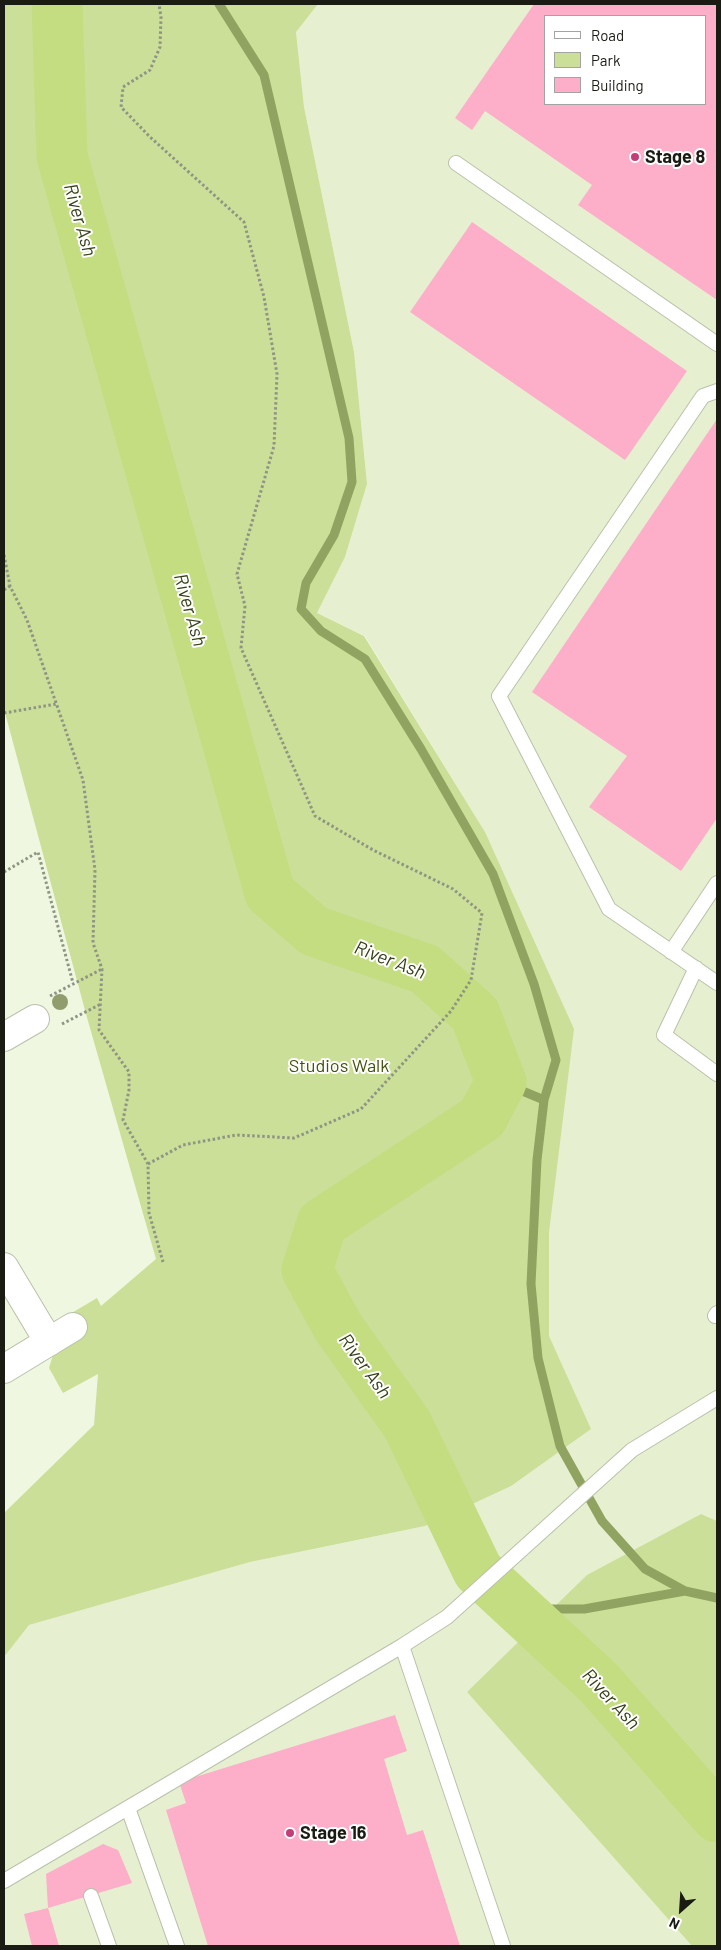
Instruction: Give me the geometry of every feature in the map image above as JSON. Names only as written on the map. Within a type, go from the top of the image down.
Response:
[{"type":"street","points":[[4,1037],[39,1016]]},
{"type":"street","points":[[4,1267],[49,1342]]},
{"type":"street","points":[[4,1369],[73,1327]]},
{"type":"lane","points":[[456,163],[717,344]]},
{"type":"lane","points":[[717,392],[703,396],[499,696],[609,909],[717,983]]},
{"type":"lane","points":[[671,952],[717,883]]},
{"type":"lane","points":[[696,968],[664,1035],[717,1074]]},
{"type":"lane","points":[[4,1881],[402,1646],[447,1617],[632,1450],[717,1398]]},
{"type":"lane","points":[[402,1646],[503,1946]]},
{"type":"lane","points":[[128,1808],[177,1946]]},
{"type":"lane","points":[[91,1896],[109,1946]]},
{"type":"path","points":[[148,1164],[183,1145],[236,1135],[294,1138],[361,1109],[451,1011],[471,980],[482,913],[453,888],[373,850],[316,816],[242,648],[245,606],[237,574],[274,446],[278,374],[264,297],[244,222],[150,137],[121,107],[123,87],[150,70],[160,47],[161,18],[159,4]]},
{"type":"path","points":[[4,555],[10,586],[27,620],[83,780],[95,870],[93,943],[102,969],[100,1030],[129,1072],[128,1090],[122,1120],[148,1164],[149,1213],[164,1262]]},
{"type":"path","points":[[4,590],[10,586]]},
{"type":"path","points":[[4,713],[56,704]]},
{"type":"path","points":[[4,872],[38,852],[73,983]]},
{"type":"path","points":[[101,1004],[52,1029],[39,1016],[38,1003],[102,969]]},
{"type":"shaded area","points":[[318,4],[717,4],[717,1521],[700,1514],[467,1692],[692,1946],[4,1946],[4,1657],[29,1625],[250,1562],[425,1526],[590,1429],[549,1337],[549,1232],[485,832],[365,636],[317,613],[345,557],[367,484],[354,352],[304,107],[296,31]]},
{"type":"green space","name":"Studios Walk","points":[[4,4],[318,4],[296,32],[304,107],[354,352],[367,484],[345,557],[317,613],[364,636],[485,832],[574,1029],[549,1232],[549,1336],[591,1429],[511,1486],[425,1526],[250,1562],[29,1625],[4,1657],[4,1513],[94,1425],[98,1374],[63,1393],[49,1368],[53,1355],[83,1336],[70,1314],[97,1298],[101,1306],[156,1259],[86,1014],[4,709]]},
{"type":"green space","points":[[701,1514],[717,1521],[717,1946],[692,1946],[467,1692],[587,1575]]},
{"type":"building","name":"Stage 8","points":[[534,4],[717,4],[717,300],[578,205],[592,185],[485,111],[472,130],[455,118]]},
{"type":"building","points":[[472,222],[687,371],[625,460],[410,312]]},
{"type":"building","points":[[717,419],[717,818],[681,871],[589,807],[627,756],[532,692]]},
{"type":"building","name":"Stage 16","points":[[395,1715],[407,1751],[384,1759],[407,1835],[423,1830],[460,1946],[208,1946],[166,1810],[186,1803],[179,1782]]},
{"type":"building","points":[[103,1844],[118,1850],[132,1883],[48,1908],[46,1874]]},
{"type":"building","points":[[48,1908],[59,1946],[32,1946],[24,1914]]},
{"type":"waterway","name":"River Ash","points":[[57,4],[62,156],[270,893],[314,931],[425,969],[475,1014],[501,1082],[482,1118],[322,1223],[307,1270],[338,1327],[407,1424],[478,1571],[599,1683],[717,1817]]},
{"type":"waterway","points":[[219,4],[264,75],[349,438],[352,482],[334,535],[306,583],[301,609],[321,631],[365,659],[421,749],[493,874],[534,984],[556,1060],[544,1100],[537,1160],[531,1284],[538,1358],[560,1446],[602,1521],[645,1569],[685,1591],[717,1598]]},
{"type":"waterway","points":[[501,1082],[544,1100]]},
{"type":"waterway","points":[[520,1609],[584,1609],[685,1591]]},
{"type":"place","name":"Stage 8","points":[[635,157]]},
{"type":"place","name":"Stage 16","points":[[290,1833]]}]
